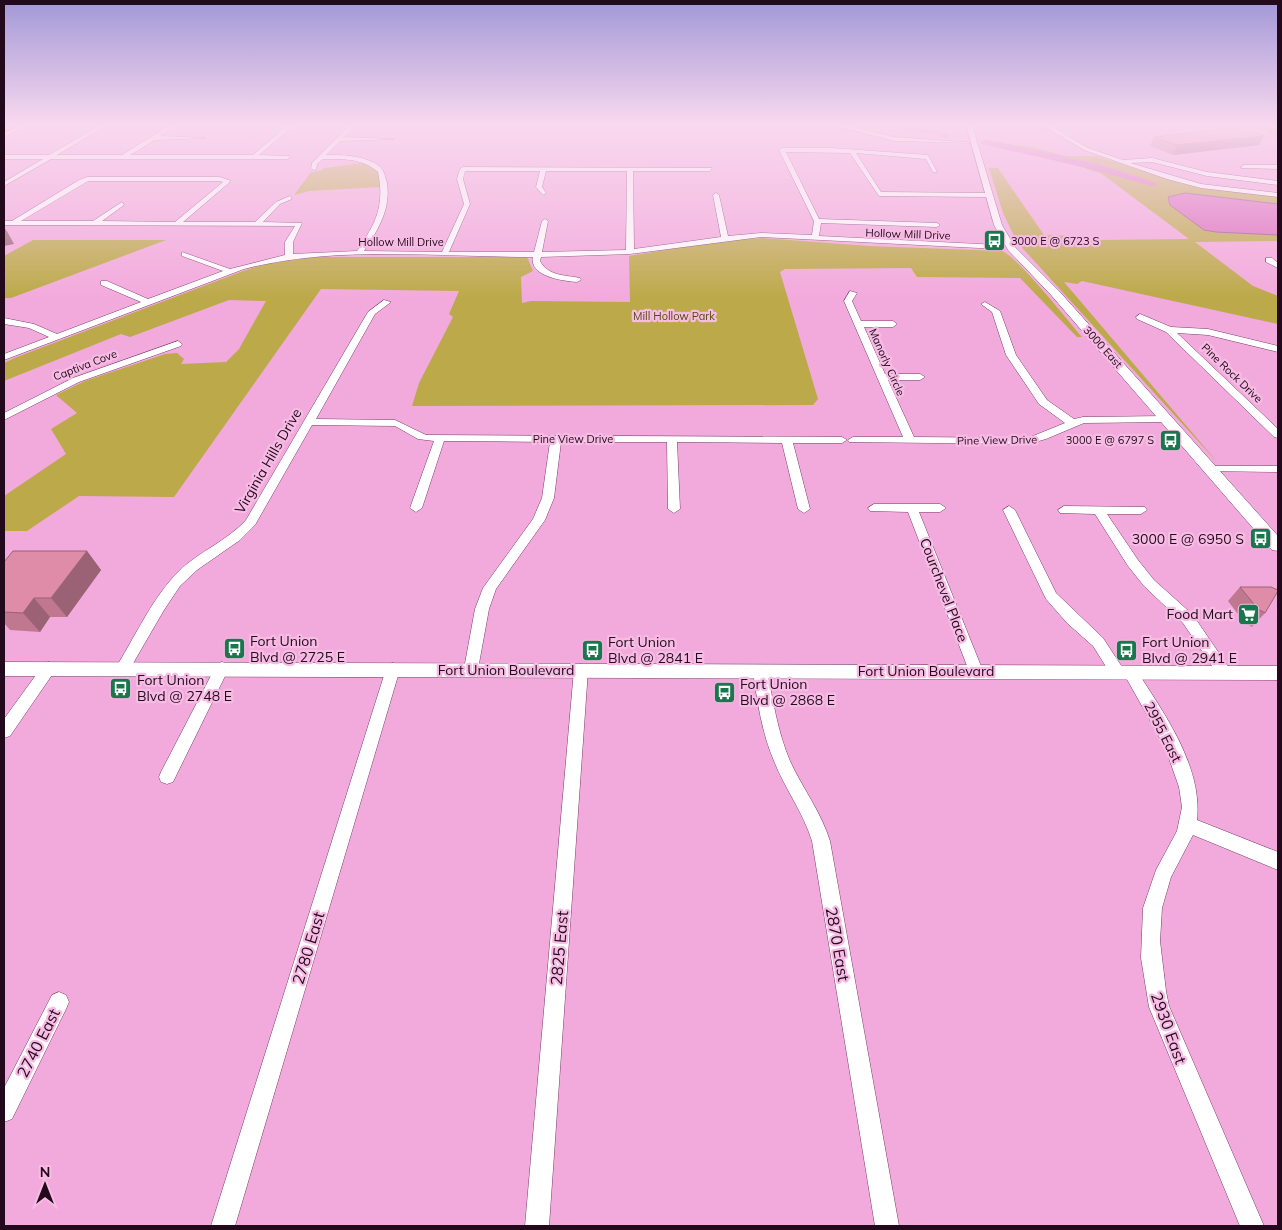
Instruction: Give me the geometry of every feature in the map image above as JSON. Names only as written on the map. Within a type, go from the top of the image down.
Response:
[{"type":"main road","name":"3000 East","points":[[985,182],[1001,231],[1012,248],[1167,419],[1278,546]]},
{"type":"main road","name":"Fort Union Boulevard","points":[[4,669],[222,668],[1278,673]]},
{"type":"street","points":[[13,223],[79,182]]},
{"type":"street","points":[[177,223],[226,182]]},
{"type":"street","points":[[359,253],[383,214],[385,199],[383,182]]},
{"type":"street","points":[[445,253],[467,204],[461,182]]},
{"type":"street","points":[[539,182],[538,187],[543,193]]},
{"type":"street","points":[[630,182],[630,252]]},
{"type":"street","points":[[798,182],[817,221],[816,238]]},
{"type":"street","points":[[871,182],[879,194],[988,195]]},
{"type":"street","points":[[1187,182],[1278,195]]},
{"type":"street","points":[[716,195],[725,237]]},
{"type":"street","points":[[258,223],[278,203],[290,198]]},
{"type":"street","points":[[95,223],[122,204]]},
{"type":"street","points":[[545,221],[536,261],[541,269],[558,277],[577,280]]},
{"type":"street","points":[[817,221],[937,225]]},
{"type":"street","points":[[4,223],[300,224],[289,242],[289,256]]},
{"type":"street","name":"Hollow Mill Drive","points":[[4,357],[229,272],[289,256],[359,253],[630,252],[725,237],[761,235],[877,244],[1012,248]]},
{"type":"street","points":[[185,254],[229,272]]},
{"type":"street","points":[[1278,260],[1269,260],[1278,266]]},
{"type":"street","points":[[104,283],[147,302]]},
{"type":"street","name":"Manorly Circle","points":[[853,293],[848,301],[910,440]]},
{"type":"street","name":"Virginia Hills Drive","points":[[123,668],[176,583],[196,565],[235,539],[251,522],[372,312],[387,302]]},
{"type":"street","points":[[985,304],[996,312],[1007,349],[1043,402],[1072,423]]},
{"type":"street","points":[[1140,318],[1169,330],[1200,330],[1278,349]]},
{"type":"street","points":[[4,321],[31,326],[57,336]]},
{"type":"street","points":[[858,324],[893,324]]},
{"type":"street","name":"Pine Rock Drive","points":[[1169,330],[1278,435]]},
{"type":"street","name":"Captiva Cove","points":[[4,417],[76,380],[178,344]]},
{"type":"street","points":[[882,377],[920,377]]},
{"type":"street","name":"Pine View Drive","points":[[308,422],[395,423],[401,424],[419,437],[440,438],[1028,441],[1048,436],[1072,423],[1096,419],[1167,419]]},
{"type":"street","points":[[416,508],[440,438]]},
{"type":"street","points":[[471,669],[480,619],[487,594],[496,576],[538,520],[548,498],[556,439]]},
{"type":"street","points":[[672,440],[674,509]]},
{"type":"street","points":[[787,440],[804,509]]},
{"type":"street","points":[[1210,469],[1278,470]]},
{"type":"street","points":[[874,508],[940,508]]},
{"type":"street","name":"Courchevel Place","points":[[912,508],[976,671]]},
{"type":"street","name":"2955 East","points":[[1009,510],[1051,596],[1072,620],[1098,642],[1124,672],[1174,749],[1189,797],[1188,825]]},
{"type":"street","points":[[1064,510],[1141,510]]},
{"type":"street","points":[[1099,510],[1133,564],[1149,583],[1188,620],[1224,672]]},
{"type":"street","points":[[4,731],[49,668]]},
{"type":"street","points":[[167,776],[222,668]]},
{"type":"street","name":"2780 East","points":[[223,1226],[393,669]]},
{"type":"street","name":"2825 East","points":[[537,1226],[581,670]]},
{"type":"street","name":"2870 East","points":[[760,671],[771,731],[782,762],[816,822],[821,841],[887,1226]]},
{"type":"street","points":[[1188,825],[1278,861]]},
{"type":"street","name":"2930 East","points":[[1188,825],[1162,876],[1152,907],[1149,936],[1152,972],[1159,1007],[1174,1046],[1252,1226]]},
{"type":"street","name":"2740 East","points":[[4,1111],[59,1002]]},
{"type":"green space","points":[[303,182],[379,182],[380,187],[309,191],[294,195]]},
{"type":"green space","points":[[993,182],[1008,182],[1044,235],[1082,236],[1097,240],[1189,239],[1113,182],[1178,182],[1278,196],[1278,241],[1195,242],[1253,286],[1278,296],[1278,324],[1082,281],[1077,284],[1064,282],[1218,463],[1017,242],[1003,213]]},
{"type":"green space","name":"Mill Hollow Park","points":[[761,238],[869,246],[1002,251],[1030,276],[1082,337],[1077,337],[1020,278],[917,277],[911,268],[785,269],[780,272],[818,399],[813,405],[412,406],[419,383],[453,317],[449,314],[459,291],[321,289],[174,497],[79,496],[27,531],[4,531],[4,496],[66,454],[51,429],[77,413],[56,395],[85,381],[165,354],[177,353],[184,359],[181,364],[226,362],[239,349],[266,301],[229,300],[130,337],[121,334],[4,381],[4,363],[17,357],[266,264],[314,257],[527,257],[533,271],[521,277],[522,303],[531,301],[630,302],[629,256],[714,242]]},
{"type":"green space","points":[[33,240],[166,240],[11,298],[4,298],[4,256]]},
{"type":"shaded area","points":[[1185,193],[1278,204],[1278,235],[1204,230],[1170,205],[1168,197]]},
{"type":"building","points":[[13,551],[87,551],[51,598],[34,598],[23,613],[4,612],[4,562]]},
{"type":"building","points":[[1240,587],[1271,587],[1278,591],[1265,613],[1258,609]]},
{"type":"place","name":"3000 E @ 6723 S","points":[[995,241]]},
{"type":"place","name":"3000 E @ 6797 S","points":[[1170,440]]},
{"type":"place","name":"3000 E @ 6950 S","points":[[1260,539]]},
{"type":"place","name":"Food Mart","points":[[1249,614]]},
{"type":"place","name":"Fort Union Blvd @ 2725 E","points":[[234,649]]},
{"type":"place","name":"Fort Union Blvd @ 2841 E","points":[[592,650]]},
{"type":"place","name":"Fort Union Blvd @ 2941 E","points":[[1126,650]]},
{"type":"place","name":"Fort Union Blvd @ 2748 E","points":[[121,688]]},
{"type":"place","name":"Fort Union Blvd @ 2868 E","points":[[724,692]]}]
